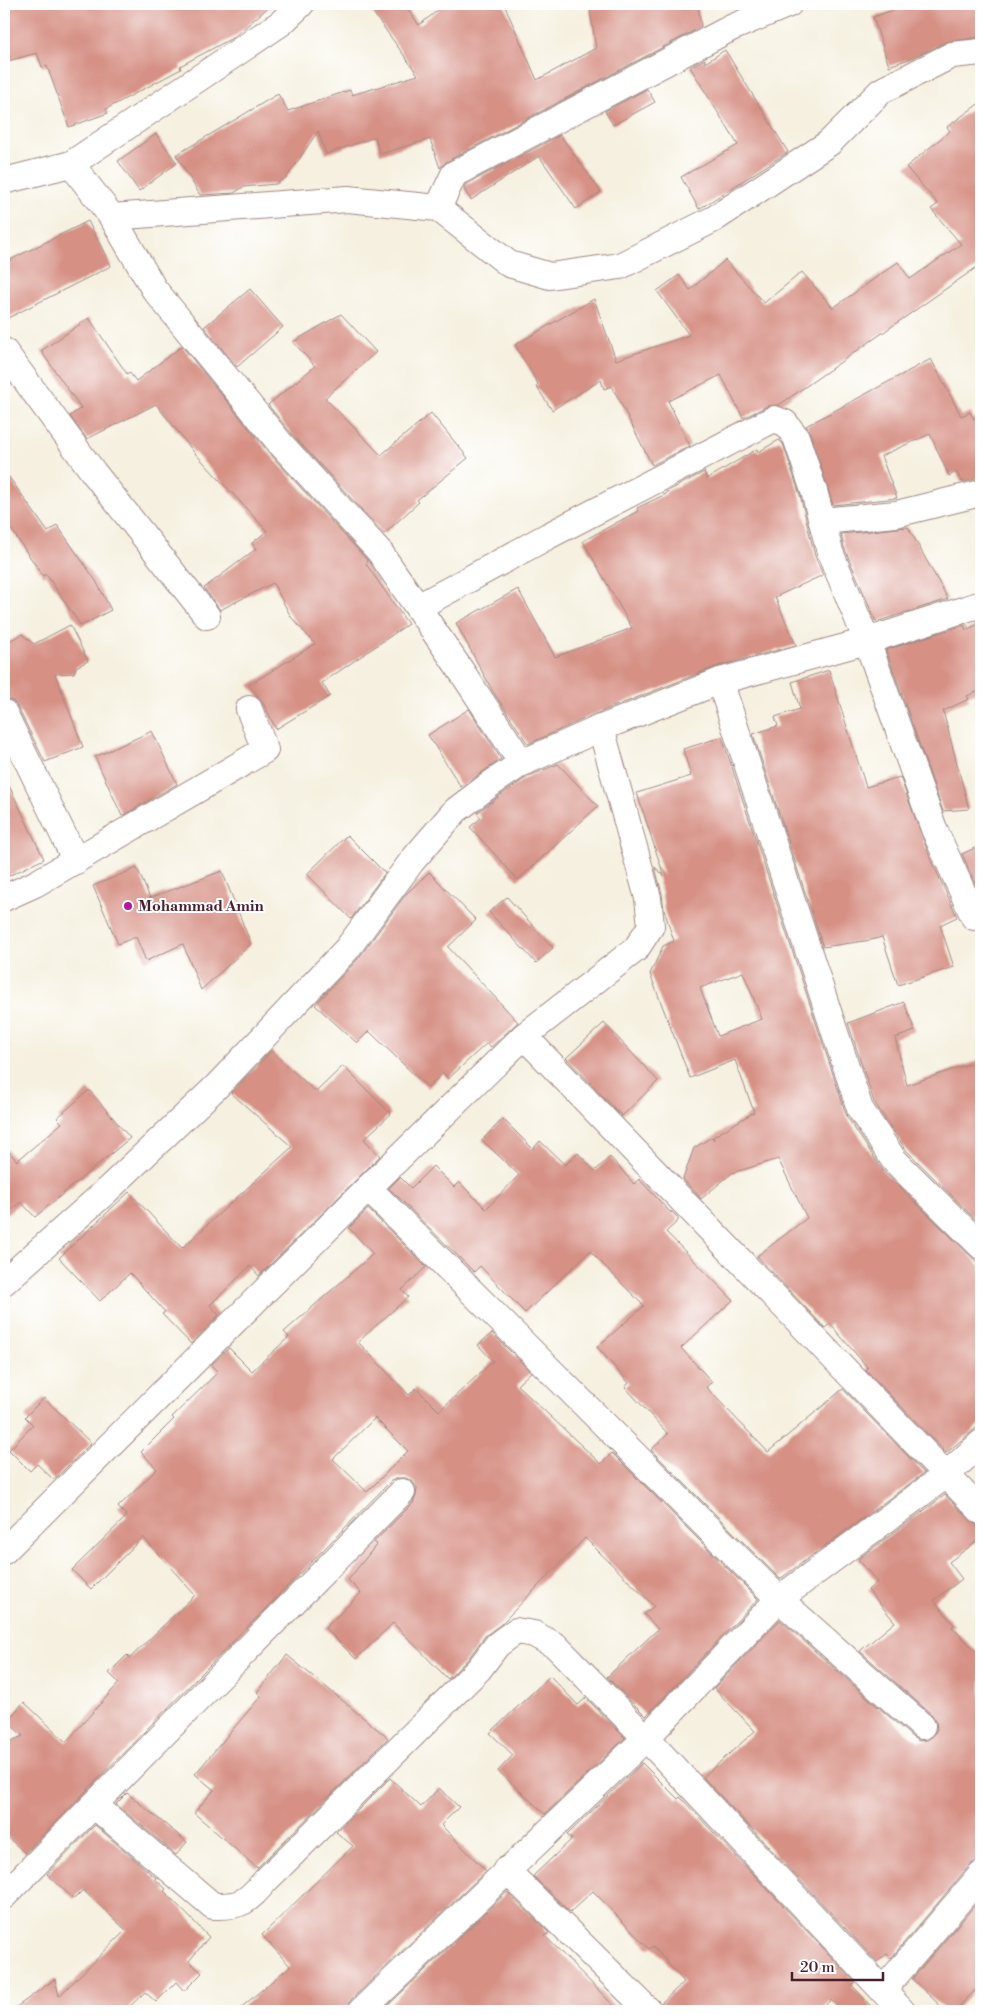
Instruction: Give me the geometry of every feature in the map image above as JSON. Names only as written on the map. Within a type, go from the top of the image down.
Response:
[{"type":"street","points":[[4,181],[71,164],[281,23],[301,4]]},
{"type":"street","points":[[438,208],[454,174],[731,28],[789,4]]},
{"type":"street","points":[[112,217],[348,199],[438,208],[510,264],[550,276],[620,266],[714,219],[821,149],[881,91],[952,55],[981,52]]},
{"type":"street","points":[[71,164],[112,217],[154,289],[280,443],[379,551],[522,763]]},
{"type":"street","points":[[4,351],[94,474],[207,616]]},
{"type":"street","points":[[418,607],[548,536],[774,419],[785,423],[796,437],[830,552],[867,641],[934,829],[974,917],[981,914]]},
{"type":"street","points":[[822,521],[896,514],[981,492]]},
{"type":"street","points":[[4,1282],[103,1194],[216,1088],[347,949],[412,861],[455,811],[492,783],[522,763],[601,728],[720,681],[867,641],[981,604]]},
{"type":"street","points":[[720,681],[860,1109],[894,1160],[981,1246]]},
{"type":"street","points":[[4,898],[35,884],[76,861],[265,750],[249,709]]},
{"type":"street","points":[[4,713],[76,861]]},
{"type":"street","points":[[4,1551],[368,1188],[524,1036],[636,949],[652,926],[648,898],[601,728]]},
{"type":"street","points":[[524,1036],[981,1511]]},
{"type":"street","points":[[368,1188],[779,1599],[922,1726]]},
{"type":"street","points":[[366,2010],[506,1870],[646,1738],[779,1599],[946,1475],[981,1443]]},
{"type":"street","points":[[4,1896],[402,1492]]},
{"type":"street","points":[[94,1804],[213,1906],[232,1907],[252,1897],[266,1880],[479,1669],[497,1644],[516,1631],[534,1634],[556,1646],[646,1738],[902,2011]]},
{"type":"street","points":[[506,1870],[649,2011]]},
{"type":"street","points":[[883,1990],[981,1875]]},
{"type":"building","points":[[4,4],[272,4],[234,37],[180,66],[181,69],[106,109],[108,113],[69,127],[47,66],[42,67],[37,53],[4,62]]},
{"type":"building","points":[[367,4],[404,4],[419,25],[446,4],[504,4],[537,80],[596,48],[589,4],[698,4],[701,27],[447,161],[440,168],[430,139],[380,154],[375,137],[326,154],[318,131],[287,177],[276,184],[243,187],[234,193],[200,195],[176,155],[278,94],[288,111],[350,90],[352,95],[418,75]]},
{"type":"building","points":[[911,4],[981,4],[981,37],[946,42],[912,58],[889,66],[873,17]]},
{"type":"building","points":[[725,50],[788,152],[699,209],[681,177],[738,145],[690,67],[705,59],[705,63]]},
{"type":"building","points":[[647,89],[655,102],[613,125],[605,111]]},
{"type":"building","points":[[981,102],[981,267],[980,265],[779,405],[767,406],[743,418],[721,375],[668,401],[690,446],[652,465],[612,386],[604,389],[601,380],[552,410],[536,386],[538,384],[515,345],[594,299],[616,360],[689,335],[657,291],[679,275],[690,290],[725,260],[764,303],[802,272],[833,308],[898,262],[910,279],[961,244],[931,209],[938,204],[906,167],[950,131],[947,127]]},
{"type":"building","points":[[156,134],[177,163],[139,191],[118,161]]},
{"type":"building","points":[[560,135],[601,192],[576,209],[539,156],[471,200],[464,189],[465,185]]},
{"type":"building","points":[[88,221],[111,266],[4,320],[4,263]]},
{"type":"building","points":[[250,289],[283,327],[237,367],[204,327]]},
{"type":"building","points":[[341,314],[376,352],[325,398],[381,455],[431,413],[468,458],[417,500],[419,502],[384,534],[291,433],[268,405],[315,366],[293,342]]},
{"type":"building","points":[[89,318],[127,374],[129,372],[136,381],[182,346],[269,453],[367,560],[366,564],[408,624],[322,683],[330,696],[276,729],[263,703],[249,685],[315,644],[291,617],[273,583],[220,610],[204,588],[256,549],[252,543],[267,531],[193,451],[156,404],[87,439],[70,416],[81,408],[41,351]]},
{"type":"building","points":[[931,359],[961,416],[970,412],[974,419],[981,415],[981,478],[962,482],[956,472],[949,476],[930,434],[881,456],[897,498],[833,505],[810,432],[806,426]]},
{"type":"building","points":[[779,440],[783,444],[800,495],[815,556],[823,575],[775,597],[796,645],[715,667],[595,714],[528,744],[492,690],[456,623],[518,589],[555,657],[632,628],[583,541],[638,511],[637,508],[704,472],[707,479],[757,449],[758,452]]},
{"type":"building","points":[[4,470],[48,532],[57,525],[96,581],[111,610],[81,626],[46,574],[43,576],[4,519]]},
{"type":"building","points":[[908,527],[948,599],[876,622],[844,547],[841,534]]},
{"type":"building","points":[[981,623],[981,690],[967,696],[969,699],[943,711],[969,809],[943,811],[886,650],[964,625],[966,630]]},
{"type":"building","points":[[70,625],[88,661],[76,667],[74,673],[55,674],[83,747],[45,762],[17,706],[8,699],[4,688],[4,644],[22,634],[34,644]]},
{"type":"building","points":[[829,670],[866,787],[900,777],[934,868],[957,917],[940,925],[954,967],[898,985],[882,937],[823,947],[753,734],[778,726],[775,717],[800,709],[792,682]]},
{"type":"building","points":[[469,709],[501,759],[461,787],[428,735]]},
{"type":"building","points":[[152,731],[177,784],[122,816],[95,757]]},
{"type":"building","points":[[722,737],[847,1117],[883,1171],[981,1266],[981,1424],[946,1453],[866,1370],[868,1368],[830,1324],[825,1328],[757,1256],[807,1218],[778,1159],[732,1173],[701,1199],[683,1179],[694,1148],[712,1137],[714,1140],[713,1137],[754,1112],[735,1060],[690,1078],[650,974],[663,946],[674,941],[664,910],[655,867],[664,876],[637,793],[691,776],[683,749]],"holes":[[[743,972],[762,1019],[718,1036],[700,988]]]},
{"type":"building","points":[[558,764],[598,806],[518,880],[470,827],[481,818],[477,813],[501,795],[529,776]]},
{"type":"building","points":[[4,775],[44,859],[4,878]]},
{"type":"building","points":[[347,835],[385,873],[351,919],[307,874]]},
{"type":"building","points":[[981,845],[981,897],[962,854]]},
{"type":"building","points":[[137,868],[150,898],[222,871],[251,944],[201,990],[183,944],[146,961],[136,937],[118,944],[93,886]]},
{"type":"building","points":[[429,872],[476,920],[448,947],[518,1022],[491,1047],[487,1043],[448,1079],[443,1073],[428,1088],[369,1031],[357,1043],[315,1005],[358,959],[406,894]]},
{"type":"building","points":[[507,897],[553,948],[536,963],[489,912]]},
{"type":"building","points":[[904,1002],[915,1031],[895,1038],[907,1085],[981,1060],[981,1216],[976,1220],[906,1150],[874,1102],[848,1023]]},
{"type":"building","points":[[604,1023],[658,1081],[622,1116],[566,1058]]},
{"type":"building","points":[[271,1051],[316,1092],[343,1066],[391,1114],[364,1139],[380,1156],[259,1276],[250,1266],[210,1305],[219,1315],[191,1344],[162,1314],[165,1312],[130,1273],[100,1301],[59,1258],[129,1192],[182,1248],[292,1147],[231,1093]]},
{"type":"building","points":[[89,1090],[130,1138],[35,1217],[21,1202],[4,1216],[4,1146],[17,1161],[62,1123],[57,1118]]},
{"type":"building","points":[[503,1119],[533,1149],[540,1141],[565,1165],[578,1153],[595,1171],[610,1157],[634,1184],[639,1179],[678,1218],[678,1221],[666,1232],[733,1300],[681,1348],[712,1382],[706,1387],[768,1452],[843,1389],[924,1473],[780,1579],[651,1450],[668,1434],[625,1387],[629,1383],[597,1347],[644,1306],[590,1251],[525,1313],[480,1266],[474,1272],[389,1188],[400,1177],[411,1188],[433,1166],[454,1187],[459,1182],[486,1209],[519,1175],[482,1140]]},
{"type":"building","points":[[368,1209],[426,1267],[402,1290],[408,1297],[358,1342],[409,1395],[416,1388],[439,1411],[493,1361],[478,1345],[492,1333],[531,1372],[517,1385],[601,1464],[612,1453],[758,1599],[646,1716],[607,1677],[658,1629],[644,1614],[654,1606],[585,1538],[501,1624],[485,1636],[468,1659],[448,1679],[393,1623],[356,1659],[325,1628],[361,1593],[348,1580],[377,1544],[374,1542],[413,1503],[417,1488],[413,1482],[406,1478],[398,1478],[391,1481],[25,1853],[4,1834],[4,1744],[23,1736],[7,1721],[24,1702],[66,1742],[119,1683],[109,1673],[127,1655],[130,1658],[195,1595],[143,1537],[91,1589],[72,1570],[127,1516],[118,1507],[157,1469],[141,1452],[174,1419],[172,1417],[218,1372],[211,1365],[229,1348],[252,1371],[289,1337],[284,1332],[373,1254],[349,1228]],"holes":[[[375,1418],[408,1451],[367,1492],[333,1459]]]},
{"type":"building","points":[[44,1398],[91,1443],[54,1480],[37,1464],[30,1471],[9,1450],[33,1425],[25,1417]]},
{"type":"building","points":[[945,1495],[981,1530],[981,1538],[949,1562],[962,1579],[934,1600],[954,1625],[952,1627],[981,1656],[981,1860],[970,1865],[891,1958],[887,1954],[877,1962],[703,1777],[755,1731],[714,1688],[780,1620],[912,1737],[919,1741],[927,1740],[933,1736],[937,1729],[936,1721],[932,1715],[860,1651],[895,1622],[868,1590],[877,1582],[858,1559]]},
{"type":"building","points":[[287,1655],[388,1738],[257,1868],[194,1813],[214,1790],[195,1774],[261,1696],[257,1692]]},
{"type":"building","points":[[550,1676],[578,1705],[586,1698],[625,1738],[545,1814],[498,1771],[513,1755],[490,1733]]},
{"type":"building","points":[[642,1763],[678,1799],[680,1797],[855,1982],[852,1985],[875,2011],[842,2011],[831,2000],[819,2011],[664,2011],[661,2003],[684,1982],[653,1946],[649,1949],[593,1891],[570,1912],[533,1876],[572,1839],[567,1835]]},
{"type":"building","points":[[390,1778],[421,1807],[439,1788],[459,1807],[441,1825],[486,1871],[351,2000],[346,2011],[237,2011],[290,1966],[262,1935],[353,1846],[336,1832]]},
{"type":"building","points":[[127,1793],[187,1842],[176,1855],[116,1804]]},
{"type":"building","points":[[95,1825],[156,1878],[166,1889],[164,1891],[209,1937],[189,1961],[202,1973],[184,1991],[176,1982],[156,2002],[145,1992],[125,2011],[11,2011],[55,1979],[59,1996],[126,1930],[83,1890],[74,1899],[47,1874]]},
{"type":"building","points":[[507,1892],[549,1933],[545,1936],[619,2011],[382,2011]]},
{"type":"building","points":[[981,1898],[981,1984],[955,2011],[946,2011],[912,1979]]},
{"type":"place","name":"Mohammad Amin","points":[[128,906]]}]
